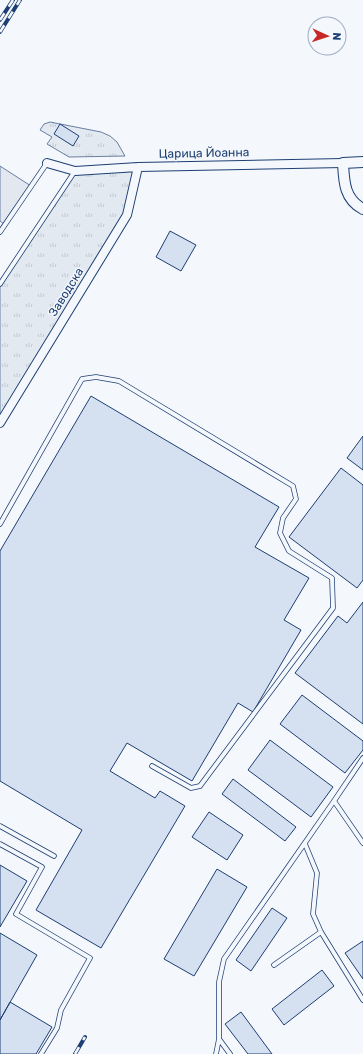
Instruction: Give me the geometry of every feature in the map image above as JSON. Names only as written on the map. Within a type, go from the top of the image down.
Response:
[{"type":"street","name":"Царица Йоанна","points":[[47,163],[75,171],[138,167],[363,162]]},
{"type":"street","points":[[343,163],[344,181],[348,194],[356,205],[363,209]]},
{"type":"street","name":"Заводска","points":[[0,423],[127,215],[138,167]]},
{"type":"lane","points":[[0,232],[47,163]]},
{"type":"lane","points":[[0,284],[75,171]]},
{"type":"lane","points":[[0,524],[82,379],[96,377],[119,381],[294,486],[296,499],[283,518],[280,533],[290,552],[332,578],[333,608],[200,786],[191,788],[152,766]]},
{"type":"lane","points":[[216,1054],[219,1039],[219,982],[224,959],[363,758]]},
{"type":"lane","points":[[334,801],[363,843]]},
{"type":"lane","points":[[0,826],[54,856]]},
{"type":"lane","points":[[0,844],[42,867],[16,914],[90,958],[61,1010],[57,1028],[42,1054]]},
{"type":"lane","points":[[304,844],[317,873],[313,914],[321,932],[363,1000]]},
{"type":"lane","points":[[274,965],[321,932]]},
{"type":"lane","points":[[219,1039],[230,1054]]},
{"type":"green space","points":[[50,122],[101,132],[110,136],[117,142],[125,156],[69,157],[47,144],[52,137],[40,130],[44,124]]},
{"type":"green space","points":[[138,167],[127,215],[0,423],[0,284],[75,171]]},
{"type":"shaded area","points":[[0,166],[31,186],[5,225],[0,221]]},
{"type":"building","points":[[60,124],[79,136],[73,146],[54,134]]},
{"type":"building","points":[[170,231],[196,245],[181,271],[156,257]]},
{"type":"building","points":[[91,396],[279,507],[255,547],[309,578],[284,620],[301,630],[253,712],[238,703],[192,781],[127,743],[110,771],[155,798],[160,791],[185,806],[101,948],[36,910],[82,830],[0,781],[0,551]]},
{"type":"building","points":[[363,436],[363,470],[347,458]]},
{"type":"building","points":[[341,468],[363,485],[363,580],[357,588],[289,537]]},
{"type":"building","points":[[363,602],[363,724],[295,673],[338,616],[347,623]]},
{"type":"building","points":[[302,695],[363,741],[363,750],[345,773],[280,724]]},
{"type":"building","points":[[270,740],[333,787],[311,817],[248,770]]},
{"type":"building","points":[[233,779],[296,827],[285,841],[222,794]]},
{"type":"building","points":[[209,812],[243,835],[227,860],[192,837]]},
{"type":"building","points":[[0,865],[27,881],[0,927]]},
{"type":"building","points":[[217,869],[247,887],[194,976],[164,959]]},
{"type":"building","points":[[272,908],[287,918],[251,971],[236,960]]},
{"type":"building","points":[[0,933],[37,955],[0,1020]]},
{"type":"building","points":[[363,941],[363,979],[345,953]]},
{"type":"building","points":[[322,970],[334,986],[284,1025],[272,1009]]},
{"type":"building","points":[[10,1002],[52,1027],[36,1054],[0,1054],[0,1020]]},
{"type":"building","points":[[241,1012],[272,1054],[248,1054],[225,1024]]},
{"type":"railway","points":[[0,20],[13,0]]},
{"type":"railway","points":[[0,32],[20,0]]},
{"type":"railway","points":[[75,1054],[85,1037]]}]
